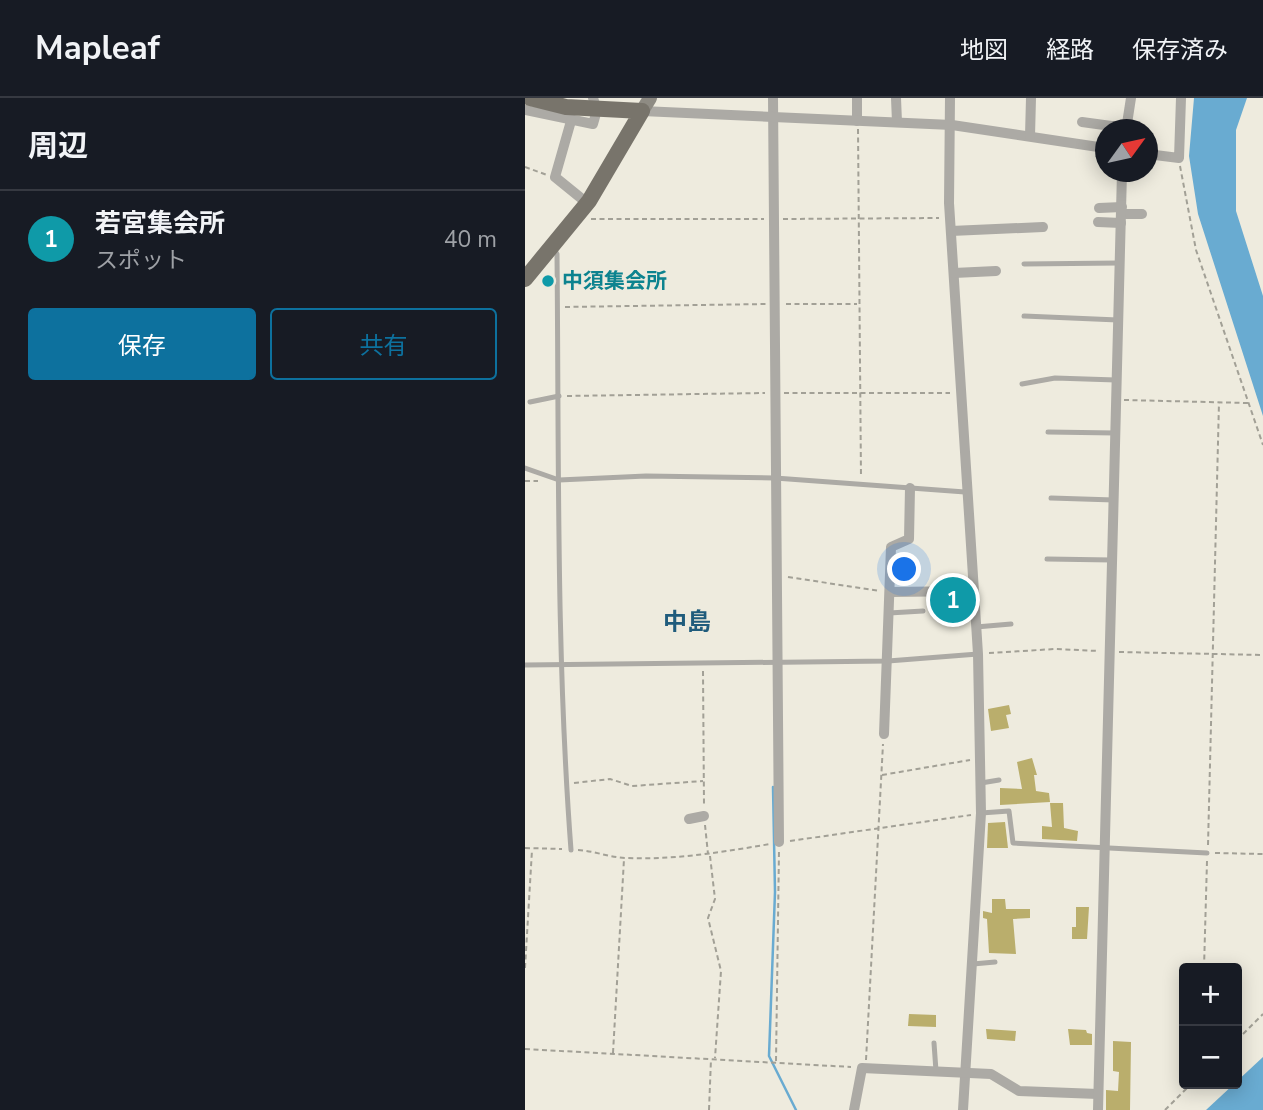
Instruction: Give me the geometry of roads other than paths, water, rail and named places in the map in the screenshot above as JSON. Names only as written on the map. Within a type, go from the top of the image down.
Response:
[{"type":"main road","points":[[530,98],[566,107],[646,104]]},
{"type":"main road","points":[[525,279],[587,203],[646,104]]},
{"type":"street","points":[[773,98],[779,842]]},
{"type":"street","points":[[857,98],[857,121]]},
{"type":"street","points":[[896,98],[897,122]]},
{"type":"street","points":[[950,98],[950,218],[965,492],[978,654],[981,813],[963,1110]]},
{"type":"street","points":[[1030,136],[1031,98]]},
{"type":"street","points":[[1127,119],[1130,98]]},
{"type":"street","points":[[1158,155],[1179,158],[1181,98]]},
{"type":"street","points":[[525,110],[593,124],[595,104]]},
{"type":"street","points":[[646,104],[773,118],[952,125],[1095,146]]},
{"type":"street","points":[[571,121],[555,177],[587,203]]},
{"type":"street","points":[[1081,122],[1095,124]]},
{"type":"street","points":[[1098,1110],[1122,182]]},
{"type":"street","points":[[1099,208],[1121,215]]},
{"type":"street","points":[[1098,222],[1121,215],[1142,214]]},
{"type":"street","points":[[951,231],[1043,227]]},
{"type":"street","points":[[954,273],[996,271]]},
{"type":"street","points":[[884,734],[891,547],[909,539],[909,488]]},
{"type":"street","points":[[890,592],[973,591]]},
{"type":"street","points":[[689,819],[704,816]]},
{"type":"street","points":[[854,1110],[864,1068],[991,1074],[1019,1091],[1098,1094]]},
{"type":"lane","points":[[553,247],[557,254],[561,664],[571,850]]},
{"type":"lane","points":[[1024,264],[1120,263]]},
{"type":"lane","points":[[1024,316],[1118,320]]},
{"type":"lane","points":[[1022,384],[1055,378],[1117,380]]},
{"type":"lane","points":[[530,402],[559,396]]},
{"type":"lane","points":[[1048,432],[1116,433]]},
{"type":"lane","points":[[525,468],[559,480],[646,476],[775,478],[965,492]]},
{"type":"lane","points":[[1051,498],[1114,500]]},
{"type":"lane","points":[[1047,559],[1112,560]]},
{"type":"lane","points":[[889,613],[923,611]]},
{"type":"lane","points":[[976,627],[1011,624]]},
{"type":"lane","points":[[525,665],[888,661],[978,654]]},
{"type":"lane","points":[[980,783],[999,780]]},
{"type":"lane","points":[[981,813],[1009,811],[1013,843],[1105,850],[1207,853]]},
{"type":"lane","points":[[973,964],[995,962]]},
{"type":"lane","points":[[935,1043],[936,1072]]},
{"type":"water","points":[[1194,98],[1247,98],[1236,130],[1236,211],[1263,296],[1263,416],[1198,214],[1189,156]]},
{"type":"water","points":[[1263,1057],[1263,1110],[1206,1110],[1229,1089],[1242,1089],[1242,1077]]},
{"type":"waterway","points":[[773,787],[775,892],[769,1056],[796,1110]]},
{"type":"place","name":"中須集会所","points":[[548,281]]},
{"type":"place","name":"若宮集会所","points":[[953,600]]},
{"type":"district","name":"中島","points":[[687,622]]}]
